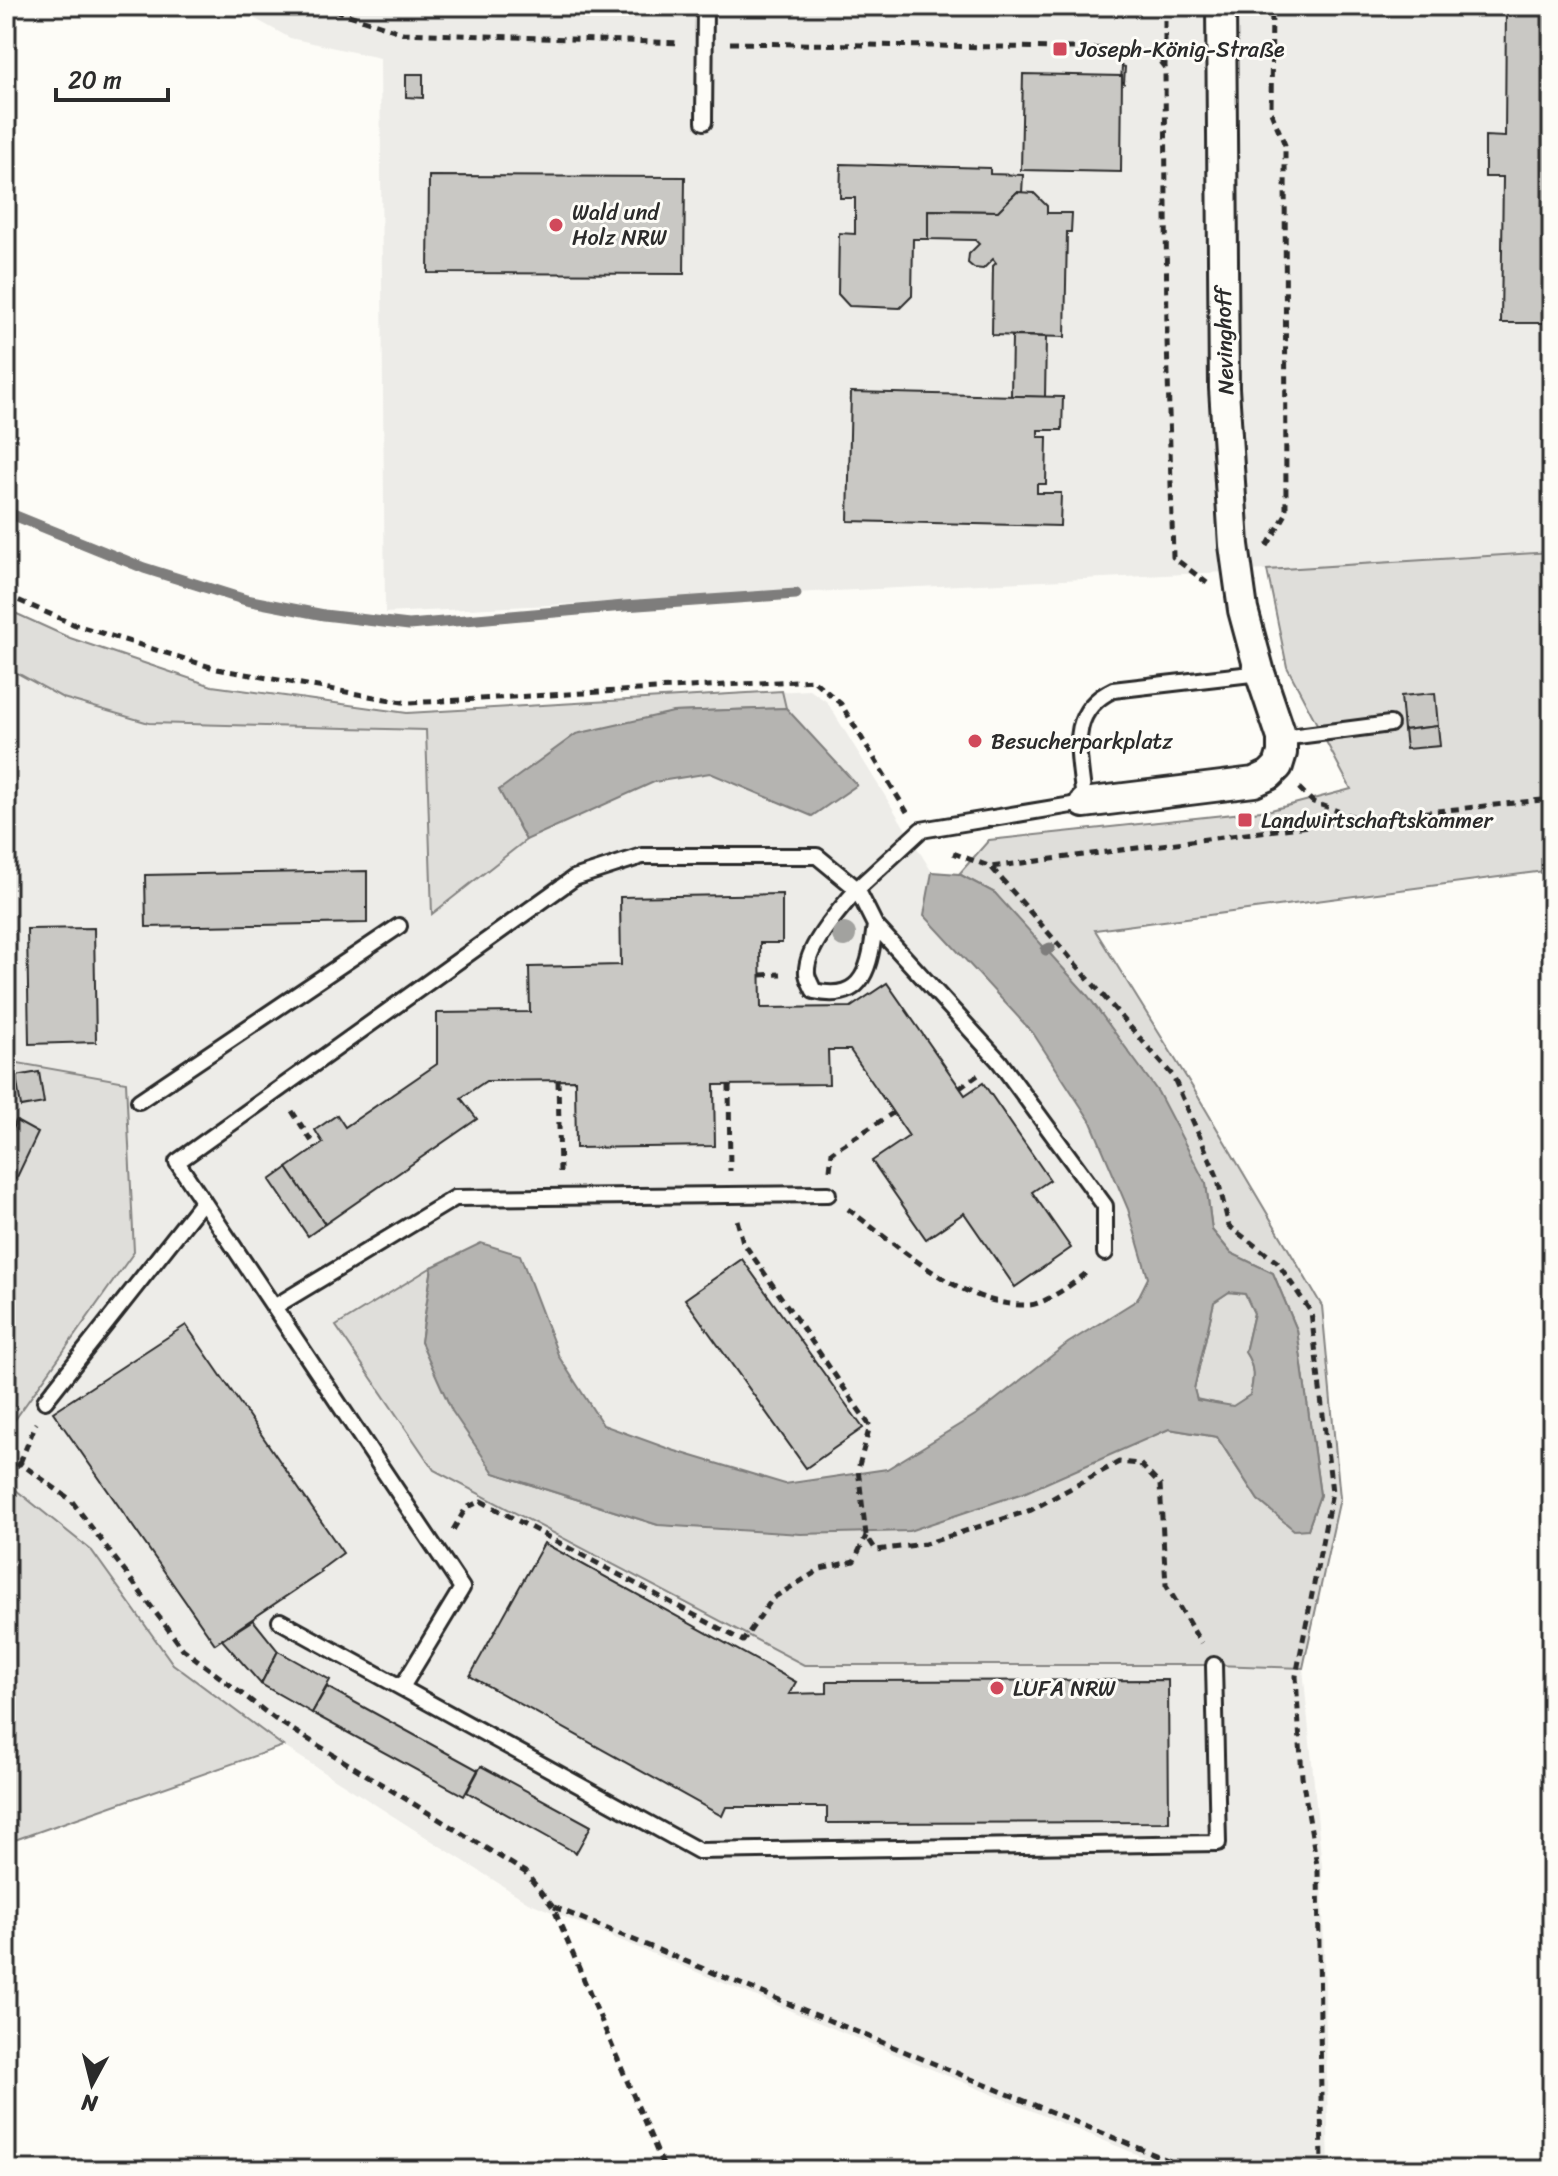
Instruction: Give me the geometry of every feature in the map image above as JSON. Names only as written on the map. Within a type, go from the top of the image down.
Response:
[{"type":"street","name":"Nevinghoff","points":[[1221,6],[1224,388],[1234,545],[1243,610],[1282,738],[1278,766]]},
{"type":"street","points":[[1084,803],[1254,782],[1269,775],[1278,766]]},
{"type":"lane","points":[[704,122],[705,6]]},
{"type":"lane","points":[[875,925],[871,957],[861,981],[848,990],[831,994],[814,991],[806,973],[817,940],[857,889],[921,830],[1084,803],[1079,733],[1087,708],[1098,697],[1113,690],[1260,673]]},
{"type":"lane","points":[[1282,738],[1390,724]]},
{"type":"lane","points":[[402,1687],[462,1588],[177,1162],[574,878],[642,856],[817,856],[857,889],[875,925],[999,1061],[1105,1206],[1105,1253]]},
{"type":"lane","points":[[139,1101],[399,926]]},
{"type":"lane","points":[[274,1307],[455,1198],[828,1194]]},
{"type":"lane","points":[[45,1401],[203,1201]]},
{"type":"lane","points":[[280,1621],[699,1851],[1218,1843],[1214,1665]]},
{"type":"path","points":[[322,6],[403,33],[704,44],[1135,49],[1157,58],[1165,68]]},
{"type":"path","points":[[1165,6],[1167,339],[1173,557],[1243,610]]},
{"type":"path","points":[[1266,547],[1286,514],[1285,145],[1271,112],[1272,6]]},
{"type":"path","points":[[6,595],[73,624],[217,669],[408,703],[813,680],[841,704],[905,810],[921,830]]},
{"type":"path","points":[[1278,766],[1313,802],[1361,819]]},
{"type":"path","points":[[1322,2170],[1318,1871],[1302,1777],[1296,1676],[1332,1492],[1311,1312],[1277,1262],[1229,1226],[1217,1176],[1173,1076],[991,867],[1361,819],[1552,799]]},
{"type":"path","points":[[558,1080],[560,1197]]},
{"type":"path","points":[[729,1084],[730,1195]]},
{"type":"path","points":[[278,1090],[316,1148]]},
{"type":"path","points":[[893,1113],[832,1152],[828,1194],[934,1273],[989,1301],[1034,1305],[1078,1281],[1105,1253]]},
{"type":"path","points":[[743,1242],[870,1426],[858,1469],[866,1535],[876,1550],[925,1544],[1031,1510],[1119,1462],[1140,1464],[1160,1485],[1166,1585],[1214,1665]]},
{"type":"path","points":[[6,1476],[20,1463],[45,1401]]},
{"type":"path","points":[[20,1463],[71,1500],[183,1649],[275,1719],[525,1872],[553,1907],[665,2170]]},
{"type":"path","points":[[438,1553],[466,1508],[481,1501],[743,1641],[773,1598],[821,1569],[854,1561],[866,1535]]},
{"type":"path","points":[[553,1907],[1192,2170]]},
{"type":"shaded area","points":[[232,6],[1552,6],[1552,552],[1267,570],[385,613],[380,58],[290,38]]},
{"type":"shaded area","points":[[1552,552],[1552,870],[1095,930],[1322,1306],[1340,1498],[1303,1668],[1214,1665],[804,1665],[434,1470],[336,1326],[432,1267],[421,1342],[494,1473],[658,1525],[1115,1451],[1169,1429],[1217,1437],[1258,1500],[1308,1529],[1320,1495],[1297,1330],[1273,1273],[1231,1253],[1212,1230],[1206,1184],[995,893],[959,874],[989,840],[1271,810],[1351,789],[1287,667],[1267,570]]},
{"type":"shaded area","points":[[6,609],[70,638],[212,686],[407,713],[782,691],[786,708],[673,712],[499,790],[526,840],[432,914],[426,730],[149,723],[63,698],[6,667]]},
{"type":"shaded area","points":[[12,612],[70,638],[212,686],[407,713],[810,690],[827,702],[932,872],[959,874],[989,840],[1340,1498],[1303,1668],[1322,1867],[1329,2170],[1175,2170],[528,1902],[283,1746],[173,1664],[92,1551],[6,1481],[6,628]]},
{"type":"shaded area","points":[[786,708],[857,785],[812,816],[710,773],[654,782],[526,840],[499,790],[576,734],[673,712]]},
{"type":"shaded area","points":[[932,872],[959,874],[995,893],[1088,996],[1158,1092],[1206,1184],[1212,1230],[1231,1253],[1273,1273],[1297,1330],[1320,1495],[1308,1529],[1294,1530],[1258,1500],[1217,1437],[1169,1429],[1026,1492],[909,1531],[801,1534],[658,1525],[494,1473],[452,1411],[421,1342],[432,1267],[481,1243],[520,1255],[559,1357],[603,1425],[672,1450],[785,1484],[887,1469],[980,1412],[1068,1343],[1137,1300],[1148,1278],[1128,1209],[1091,1122],[1033,1033],[924,915]],"holes":[[[1229,1292],[1245,1294],[1254,1313],[1245,1352],[1253,1373],[1250,1395],[1233,1406],[1197,1400],[1194,1389],[1214,1302]]]},
{"type":"shaded area","points":[[6,993],[12,1062],[126,1082],[134,1252],[9,1428],[6,1425]]},
{"type":"shaded area","points":[[1229,1292],[1245,1294],[1254,1313],[1245,1352],[1253,1373],[1250,1395],[1233,1407],[1196,1399],[1194,1389],[1214,1302]]},
{"type":"shaded area","points":[[16,1490],[92,1551],[173,1664],[283,1746],[6,1843],[6,1497]]},
{"type":"building","points":[[1506,6],[1552,6],[1552,323],[1501,323],[1503,177],[1485,177],[1485,136],[1505,137]]},
{"type":"building","points":[[1122,66],[1125,67],[1124,83],[1121,81]]},
{"type":"building","points":[[406,74],[423,74],[423,98],[406,97]]},
{"type":"building","points":[[1023,74],[1122,76],[1121,172],[1021,170]]},
{"type":"building","points":[[841,164],[990,168],[990,174],[1023,175],[1022,193],[1017,192],[998,211],[928,210],[928,239],[913,239],[912,296],[900,308],[849,306],[838,294],[839,233],[855,234],[855,198],[840,198]]},
{"type":"building","name":"Wald und Holz NRW","points":[[429,176],[685,177],[684,274],[428,273]]},
{"type":"building","points":[[1017,192],[1034,193],[1047,206],[1047,213],[1072,213],[1071,232],[1067,232],[1065,337],[992,335],[993,266],[996,263],[993,259],[983,269],[974,268],[968,263],[969,254],[979,244],[975,240],[928,239],[928,210],[998,211]]},
{"type":"building","points":[[1012,336],[1046,337],[1045,397],[1011,396]]},
{"type":"building","points":[[851,392],[1063,397],[1062,430],[1038,430],[1038,437],[1047,437],[1046,484],[1037,484],[1037,493],[1061,493],[1060,526],[848,521]]},
{"type":"building","points":[[1435,693],[1438,726],[1404,730],[1401,696]]},
{"type":"building","points":[[1438,726],[1440,746],[1406,749],[1404,730]]},
{"type":"building","points":[[367,871],[367,923],[146,927],[145,875]]},
{"type":"building","points":[[782,894],[782,943],[760,943],[761,1008],[851,1007],[887,983],[965,1095],[983,1083],[1050,1180],[1032,1192],[1071,1248],[1015,1287],[964,1213],[926,1239],[872,1161],[909,1136],[850,1050],[828,1050],[829,1084],[714,1085],[715,1146],[576,1148],[575,1080],[486,1081],[461,1098],[477,1119],[325,1224],[287,1168],[323,1143],[315,1130],[337,1115],[345,1127],[437,1064],[437,1013],[530,1012],[529,967],[621,965],[620,897]]},
{"type":"building","points":[[94,928],[96,1042],[29,1044],[27,929]]},
{"type":"building","points":[[39,1072],[44,1103],[21,1107],[16,1076]]},
{"type":"building","points":[[16,1121],[38,1133],[17,1177],[6,1184],[6,1149]]},
{"type":"building","points":[[287,1168],[325,1224],[308,1236],[270,1180]]},
{"type":"building","points":[[742,1259],[863,1428],[806,1468],[685,1299]]},
{"type":"building","points":[[186,1325],[343,1553],[320,1570],[322,1572],[215,1644],[53,1412]]},
{"type":"building","name":"LUFA NRW","points":[[544,1543],[796,1682],[789,1694],[827,1693],[827,1681],[1168,1680],[1169,1822],[827,1823],[827,1807],[726,1807],[722,1816],[470,1676]]},
{"type":"building","points":[[253,1620],[278,1651],[261,1684],[222,1640]]},
{"type":"building","points":[[278,1651],[330,1680],[312,1713],[261,1684]]},
{"type":"building","points":[[327,1687],[478,1770],[464,1796],[312,1713]]},
{"type":"building","points":[[481,1766],[591,1826],[576,1853],[467,1792]]},
{"type":"waterway","points":[[6,512],[144,568],[246,600],[324,615],[409,625],[796,594]]},
{"type":"waterway","points":[[1046,950],[1050,948]]},
{"type":"place","name":"Joseph-König-Straße","points":[[1060,49]]},
{"type":"place","name":"Wald und Holz NRW","points":[[556,225]]},
{"type":"place","name":"Besucherparkplatz","points":[[975,741]]},
{"type":"place","name":"Landwirtschaftskammer","points":[[1245,820]]},
{"type":"place","name":"LUFA NRW","points":[[997,1688]]}]
